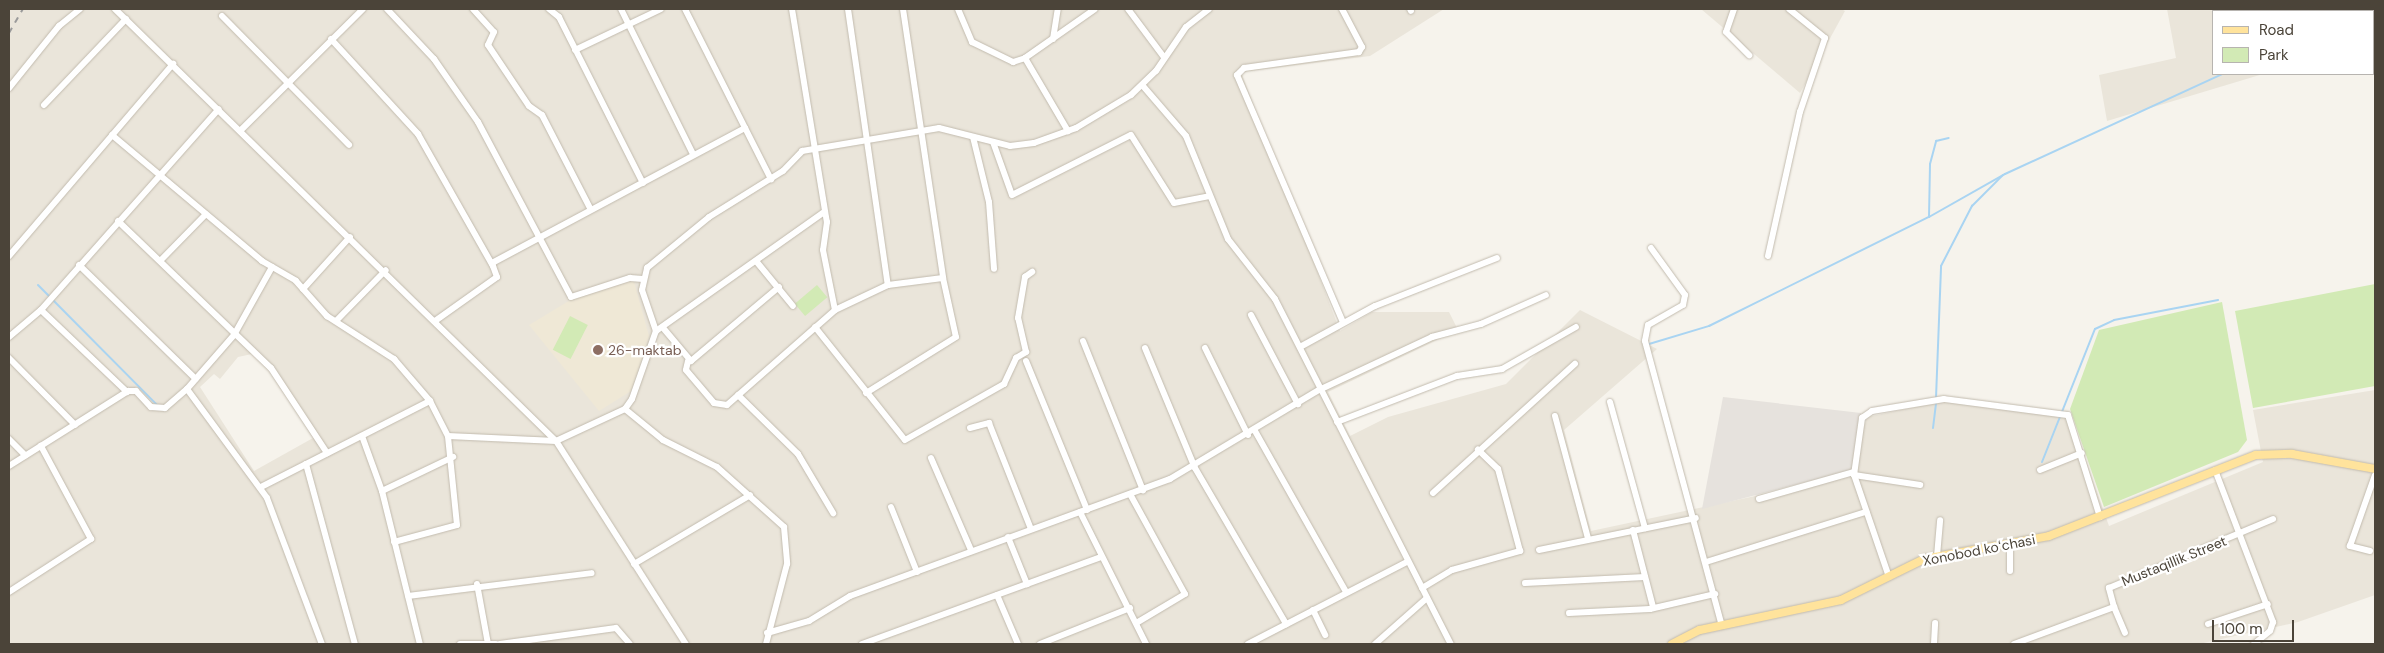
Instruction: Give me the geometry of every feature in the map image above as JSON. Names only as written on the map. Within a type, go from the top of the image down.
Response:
[{"type":"main road","name":"Xonobod koʻchasi","points":[[1672,644],[1694,632],[1831,603],[1937,556],[2010,546],[2100,517],[2215,470],[2269,453],[2375,468]]},
{"type":"street","points":[[9,88],[59,26],[80,9]]},
{"type":"street","points":[[115,9],[386,270],[556,440],[686,644]]},
{"type":"street","points":[[241,130],[363,9]]},
{"type":"street","points":[[387,9],[434,59],[478,122],[571,297],[630,278],[642,279]]},
{"type":"street","points":[[473,9],[494,32],[488,45],[529,106],[542,115],[590,208]]},
{"type":"street","points":[[549,9],[559,17],[643,183]]},
{"type":"street","points":[[621,9],[693,154]]},
{"type":"street","points":[[575,50],[661,9]]},
{"type":"street","points":[[686,9],[771,179]]},
{"type":"street","points":[[792,9],[812,146],[828,228],[823,250],[835,310]]},
{"type":"street","points":[[848,9],[888,285]]},
{"type":"street","points":[[867,392],[956,337],[943,278],[903,9]]},
{"type":"street","points":[[958,9],[972,42],[1013,62],[1026,58],[1095,9]]},
{"type":"street","points":[[1052,39],[1058,9]]},
{"type":"street","points":[[1128,9],[1163,56]]},
{"type":"street","points":[[448,436],[556,440],[625,409],[647,366],[656,331],[642,279],[647,268],[709,217],[771,179],[812,146],[944,128],[993,142],[1022,146],[1068,131],[1143,86],[1163,56],[1186,27],[1210,9]]},
{"type":"street","points":[[1342,9],[1362,47],[1360,52],[1244,68],[1238,75],[1343,322]]},
{"type":"street","points":[[1734,9],[1726,32],[1749,55]]},
{"type":"street","points":[[1768,256],[1800,112],[1825,38],[1789,9]]},
{"type":"street","points":[[222,16],[290,81],[349,145]]},
{"type":"street","points":[[44,105],[126,19]]},
{"type":"street","points":[[331,39],[418,134],[494,268]]},
{"type":"street","points":[[1026,58],[1068,131]]},
{"type":"street","points":[[9,256],[173,64]]},
{"type":"street","points":[[1143,86],[1186,136],[1228,239],[1275,299],[1300,347],[1319,390],[1451,644]]},
{"type":"street","points":[[9,337],[41,310],[118,220],[219,109]]},
{"type":"street","points":[[436,321],[497,277],[492,263],[590,208],[643,183],[693,154],[745,128]]},
{"type":"street","points":[[993,142],[1012,195],[1130,135],[1174,203],[1209,196]]},
{"type":"street","points":[[112,136],[272,267],[303,289],[336,321],[394,359],[430,401],[448,436],[453,457],[457,525],[394,542]]},
{"type":"street","points":[[973,137],[989,202],[994,269]]},
{"type":"street","points":[[656,331],[664,329],[824,212]]},
{"type":"street","points":[[160,260],[206,214]]},
{"type":"street","points":[[118,220],[271,368],[328,453]]},
{"type":"street","points":[[303,289],[350,237]]},
{"type":"street","points":[[1651,248],[1685,296],[1683,305],[1648,325],[1645,341],[1696,518],[1722,626]]},
{"type":"street","points":[[1300,347],[1343,322],[1497,258]]},
{"type":"street","points":[[756,261],[793,306]]},
{"type":"street","points":[[79,265],[196,379]]},
{"type":"street","points":[[9,466],[127,392],[134,390],[159,410],[188,389],[234,334],[272,267]]},
{"type":"street","points":[[336,321],[386,270]]},
{"type":"street","points":[[815,327],[905,440],[1004,384],[1016,358],[1026,352],[1018,318],[1026,275],[1032,272]]},
{"type":"street","points":[[778,288],[688,361],[686,370],[714,403],[727,405],[835,310],[888,285],[943,278]]},
{"type":"street","points":[[767,633],[809,621],[850,596],[917,572],[970,550],[1143,490],[1195,468],[1319,390],[1432,337],[1481,324],[1546,295]]},
{"type":"street","points":[[41,310],[127,392]]},
{"type":"street","points":[[1251,314],[1298,404]]},
{"type":"street","points":[[1337,422],[1457,376],[1502,369],[1576,326]]},
{"type":"street","points":[[664,329],[688,361]]},
{"type":"street","points":[[1083,341],[1143,490]]},
{"type":"street","points":[[1145,348],[1195,468],[1286,624]]},
{"type":"street","points":[[1205,348],[1248,435]]},
{"type":"street","points":[[9,358],[75,425]]},
{"type":"street","points":[[1026,361],[1101,557],[1107,561],[1138,622],[1146,644]]},
{"type":"street","points":[[1433,493],[1574,364]]},
{"type":"street","points":[[188,389],[261,487],[277,518],[322,644]]},
{"type":"street","points":[[738,395],[798,454],[833,513]]},
{"type":"street","points":[[1889,577],[1854,474],[1865,414],[1935,400],[2064,414],[2071,418],[2100,517]]},
{"type":"street","points":[[261,487],[430,401]]},
{"type":"street","points":[[1610,402],[1645,528]]},
{"type":"street","points":[[625,409],[652,434],[717,467],[782,525],[788,537],[780,598],[767,633],[766,644]]},
{"type":"street","points":[[1555,416],[1588,538]]},
{"type":"street","points":[[970,428],[989,423],[1031,529]]},
{"type":"street","points":[[1255,431],[1346,592]]},
{"type":"street","points":[[362,436],[382,491],[420,644]]},
{"type":"street","points":[[9,439],[25,456]]},
{"type":"street","points":[[9,592],[91,539],[40,446]]},
{"type":"street","points":[[1422,588],[1452,570],[1520,551],[1498,469],[1478,450]]},
{"type":"street","points":[[2040,470],[2082,453]]},
{"type":"street","points":[[382,491],[453,457]]},
{"type":"street","points":[[932,458],[970,550]]},
{"type":"street","points":[[306,464],[355,644]]},
{"type":"street","points":[[2215,470],[2238,535],[2268,604],[2273,622],[2270,632],[2254,644]]},
{"type":"street","points":[[1759,499],[1854,474],[1920,485]]},
{"type":"street","points":[[2370,551],[2350,546],[2375,475]]},
{"type":"street","points":[[1130,494],[1185,594],[1138,622]]},
{"type":"street","points":[[634,564],[750,495]]},
{"type":"street","points":[[891,508],[917,572]]},
{"type":"street","points":[[1706,562],[1866,512]]},
{"type":"street","points":[[1539,550],[1588,538],[1696,518]]},
{"type":"street","name":"Mustaqillik Street","points":[[2114,607],[2109,588],[2274,519]]},
{"type":"street","points":[[1937,556],[1940,520]]},
{"type":"street","points":[[1633,530],[1653,607]]},
{"type":"street","points":[[1008,537],[1026,584]]},
{"type":"street","points":[[2010,546],[2010,571]]},
{"type":"street","points":[[862,644],[1101,557]]},
{"type":"street","points":[[1248,644],[1407,562]]},
{"type":"street","points":[[408,596],[477,584],[488,588],[592,573]]},
{"type":"street","points":[[1525,583],[1645,577]]},
{"type":"street","points":[[477,584],[488,643]]},
{"type":"street","points":[[1569,613],[1653,607],[1715,594]]},
{"type":"street","points":[[997,595],[1018,644]]},
{"type":"street","points":[[1375,644],[1427,598]]},
{"type":"street","points":[[2208,624],[2268,604]]},
{"type":"street","points":[[2014,644],[2114,607],[2125,633]]},
{"type":"street","points":[[1040,644],[1130,608]]},
{"type":"street","points":[[1313,610],[1325,635]]},
{"type":"street","points":[[1934,644],[1935,623]]},
{"type":"street","points":[[500,644],[616,628],[630,644]]},
{"type":"street","points":[[460,644],[496,644]]},
{"type":"shaded area","points":[[9,9],[1444,9],[1370,56],[1241,72],[1340,331],[1372,312],[1449,312],[1458,330],[1328,392],[1350,436],[1388,417],[1506,384],[1580,310],[1657,349],[1564,430],[1591,531],[1849,476],[1867,417],[1944,401],[2071,418],[2109,526],[2263,462],[2253,410],[2375,390],[2375,595],[2298,622],[2199,644],[9,644]],"holes":[[[252,354],[274,376],[313,438],[254,471],[200,387],[214,374],[220,379],[238,357]]]},
{"type":"shaded area","points":[[1701,9],[1841,9],[1845,11],[1800,93]]},
{"type":"shaded area","points":[[2167,9],[2375,9],[2375,26],[2374,10],[2212,10],[2212,75],[2260,75],[2107,121],[2099,75],[2176,58]]},
{"type":"shaded area","name":"26-maktab","points":[[628,281],[634,282],[649,336],[631,391],[599,411],[529,325],[572,299]]},
{"type":"shaded area","points":[[1723,397],[1861,413],[1852,470],[1702,509]]},
{"type":"green space","points":[[2375,284],[2375,386],[2253,408],[2235,311]]},
{"type":"green space","points":[[817,285],[827,297],[805,316],[795,304]]},
{"type":"green space","points":[[2222,302],[2247,440],[2238,452],[2104,507],[2070,409],[2099,330]]},
{"type":"green space","points":[[570,316],[588,325],[571,359],[553,350]]},
{"type":"waterway","points":[[1649,344],[1709,326],[1929,217],[2005,174],[2220,75]]},
{"type":"waterway","points":[[1929,217],[1930,164],[1936,141],[1949,138]]},
{"type":"waterway","points":[[1936,398],[1941,266],[1972,206],[2003,175]]},
{"type":"waterway","points":[[38,285],[158,406]]},
{"type":"waterway","points":[[2042,462],[2095,329],[2114,320],[2218,300]]},
{"type":"waterway","points":[[1933,428],[1936,403]]},
{"type":"railway","points":[[9,33],[23,9]]},
{"type":"place","name":"26-maktab","points":[[598,350]]}]
